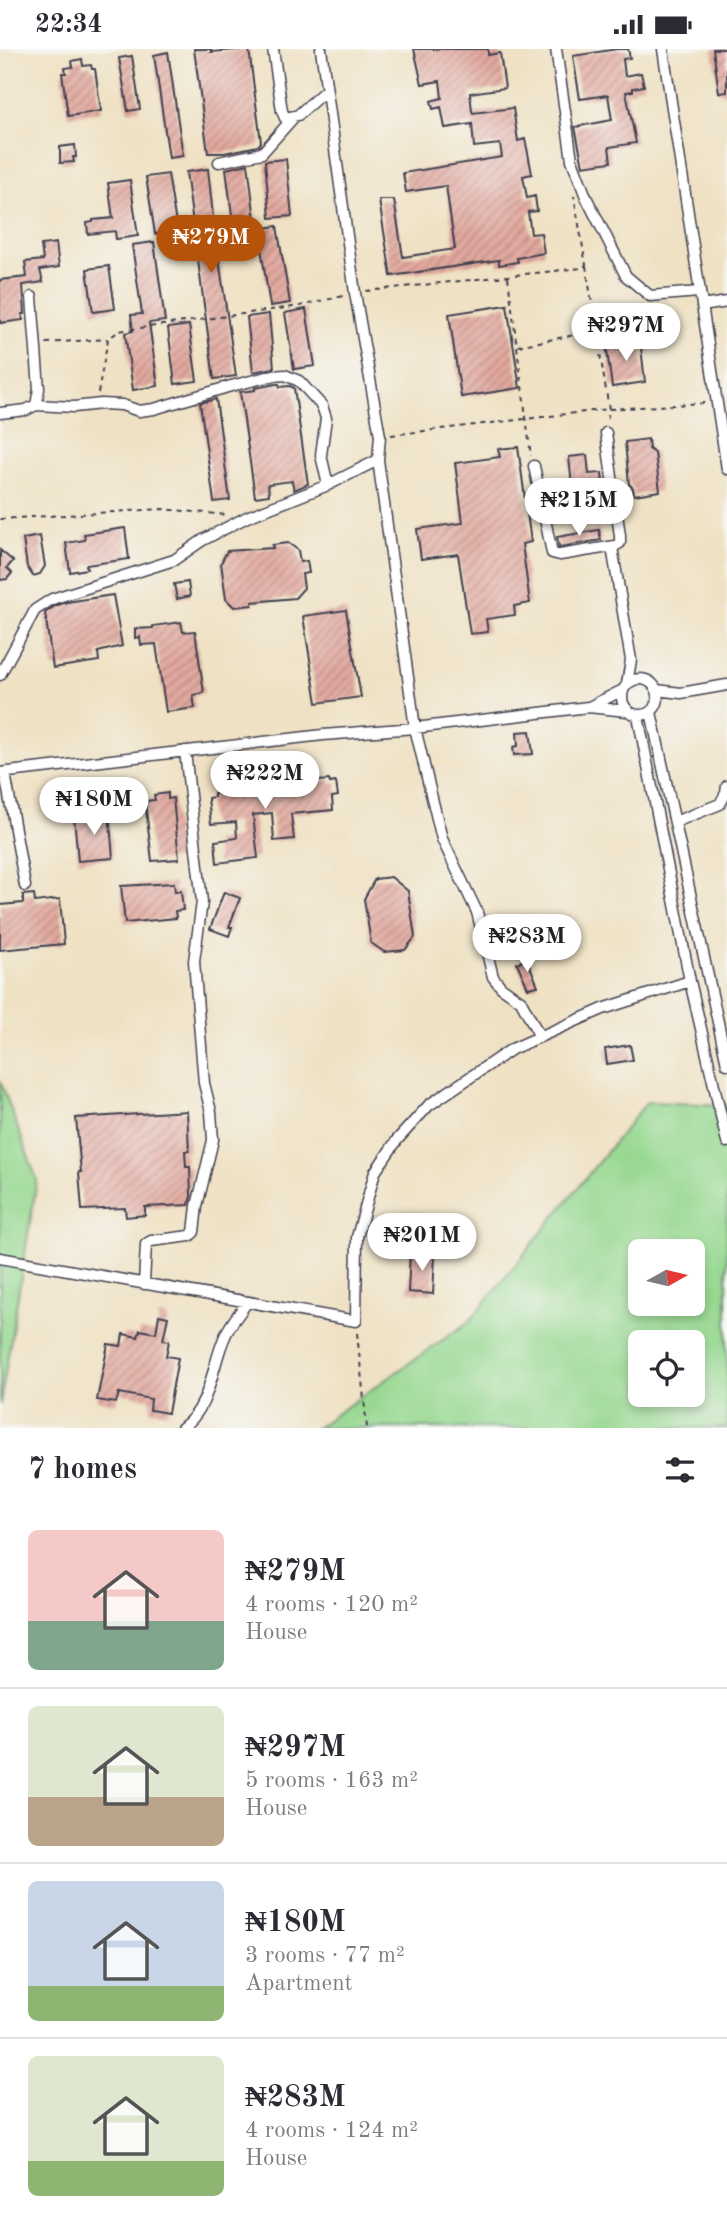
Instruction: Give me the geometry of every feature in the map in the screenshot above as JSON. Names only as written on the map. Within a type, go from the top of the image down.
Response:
[{"type":"lane","points":[[272,49],[282,111],[285,118],[293,118]]},
{"type":"lane","points":[[321,49],[355,293],[380,436],[378,460],[415,728],[442,839],[477,912],[494,977],[501,987],[521,1001],[540,1037]]},
{"type":"lane","points":[[556,49],[572,160],[586,197],[626,276],[650,296],[699,292]]},
{"type":"lane","points":[[663,49],[727,469]]},
{"type":"lane","points":[[219,162],[262,153],[293,118],[326,90]]},
{"type":"lane","points":[[33,297],[38,389],[36,405]]},
{"type":"lane","points":[[702,306],[727,302]]},
{"type":"lane","points":[[0,413],[26,410],[36,405],[122,405],[139,411],[154,409],[231,386],[285,375],[299,381],[322,406],[326,418],[321,456],[328,485]]},
{"type":"lane","points":[[534,466],[552,553],[560,555],[612,547],[620,543],[620,536],[606,433]]},
{"type":"lane","points":[[0,675],[27,623],[35,610],[43,604],[174,560],[203,540],[247,517],[328,485],[378,460]]},
{"type":"lane","points":[[612,547],[631,660],[622,701],[632,713],[727,1142]]},
{"type":"lane","points":[[631,660],[643,679]]},
{"type":"lane","points":[[588,708],[632,681],[649,681],[657,690],[658,698],[654,709],[675,822],[727,1065]]},
{"type":"lane","points":[[657,690],[681,692],[727,685]]},
{"type":"lane","points":[[25,886],[3,773],[323,735],[415,728],[588,708],[632,713],[654,709],[681,692]]},
{"type":"lane","points":[[144,1284],[146,1244],[190,1236],[194,1232],[197,1206],[213,1140],[211,1112],[204,1083],[194,961],[202,902],[185,751]]},
{"type":"lane","points":[[675,822],[720,804],[727,786]]},
{"type":"lane","points":[[0,1258],[356,1321],[357,1237],[375,1172],[397,1140],[429,1105],[512,1049],[603,1009],[690,981]]},
{"type":"lane","points":[[182,1428],[192,1421],[203,1401],[225,1335],[247,1302]]},
{"type":"path","points":[[572,189],[609,409],[606,433]]},
{"type":"path","points":[[36,344],[108,338],[119,331],[300,306],[384,288],[582,268],[586,265]]},
{"type":"path","points":[[507,276],[529,447],[534,466]]},
{"type":"path","points":[[517,346],[596,331]]},
{"type":"path","points":[[96,405],[108,338]]},
{"type":"path","points":[[380,436],[609,409],[716,402]]},
{"type":"path","points":[[0,519],[162,509],[247,517]]},
{"type":"path","points":[[356,1321],[367,1428]]},
{"type":"green space","points":[[0,1080],[37,1180],[0,1405]]},
{"type":"green space","points":[[647,1102],[727,1105],[727,1428],[316,1428],[470,1321]]},
{"type":"building","points":[[194,49],[211,49],[211,52],[249,49],[261,142],[258,146],[224,153],[208,153]]},
{"type":"building","points":[[414,49],[488,49],[488,55],[500,53],[505,88],[470,93],[472,111],[513,108],[518,141],[525,139],[532,174],[523,176],[527,198],[535,196],[537,211],[528,212],[531,234],[541,233],[544,253],[517,258],[518,262],[499,265],[499,260],[391,276],[379,200],[394,200],[403,257],[455,249],[446,186],[406,192],[403,173],[502,157],[500,144],[474,147],[472,124],[445,128],[441,107],[433,109],[431,101],[442,98],[440,81],[422,84]]},
{"type":"building","points":[[628,49],[630,58],[623,59],[625,76],[641,73],[644,86],[626,92],[636,143],[609,147],[611,162],[583,166],[575,127],[612,120],[608,95],[580,99],[573,56]]},
{"type":"building","points":[[713,49],[727,49],[727,92],[719,93]]},
{"type":"building","points":[[168,52],[183,156],[169,158],[154,55]]},
{"type":"building","points":[[132,56],[140,109],[128,111],[119,58]]},
{"type":"building","points":[[82,59],[83,66],[91,65],[92,69],[95,69],[101,111],[68,116],[62,73],[66,73],[65,68],[73,67],[72,61]]},
{"type":"building","points":[[75,145],[74,162],[60,163],[60,147]]},
{"type":"building","points":[[286,159],[292,216],[270,218],[265,161]]},
{"type":"building","points":[[248,164],[255,220],[233,223],[226,169]]},
{"type":"building","points":[[208,169],[236,376],[214,379],[186,172]]},
{"type":"building","points":[[168,174],[177,230],[155,234],[146,177]]},
{"type":"building","points":[[130,180],[138,236],[116,239],[115,231],[88,234],[87,223],[113,218],[108,183]]},
{"type":"building","points":[[277,226],[290,303],[270,306],[258,229]]},
{"type":"building","points":[[154,242],[165,321],[149,323],[158,386],[133,390],[125,333],[133,331],[131,315],[142,314],[132,245]]},
{"type":"building","points":[[56,243],[59,267],[40,270],[43,282],[23,285],[23,320],[0,323],[0,280],[27,277],[25,262],[43,260],[41,245]]},
{"type":"building","points":[[109,266],[115,309],[93,312],[87,269]]},
{"type":"building","points":[[507,305],[520,388],[461,397],[449,314]]},
{"type":"building","points":[[306,309],[315,366],[294,369],[285,313]]},
{"type":"building","points":[[269,314],[274,368],[253,372],[247,317]]},
{"type":"building","points":[[189,325],[197,381],[175,384],[168,328]]},
{"type":"building","points":[[640,339],[645,382],[612,387],[606,344]]},
{"type":"building","points":[[279,384],[280,387],[294,388],[308,484],[294,490],[292,481],[268,484],[269,495],[255,497],[240,392]]},
{"type":"building","points":[[216,399],[230,500],[214,502],[200,403]]},
{"type":"building","points":[[648,439],[649,449],[655,453],[660,491],[634,495],[629,484],[625,442]]},
{"type":"building","points":[[518,447],[531,542],[522,544],[530,603],[514,606],[515,615],[486,619],[488,632],[470,634],[458,554],[421,559],[417,529],[463,523],[455,463],[500,457],[498,449]]},
{"type":"building","points":[[587,455],[589,474],[602,473],[603,484],[572,486],[569,457]]},
{"type":"building","points":[[125,528],[129,559],[86,565],[87,569],[70,572],[66,543],[85,540],[84,534]]},
{"type":"building","points":[[599,530],[601,540],[559,547],[557,537]]},
{"type":"building","points":[[40,536],[45,566],[40,574],[33,576],[27,567],[23,539]]},
{"type":"building","points":[[288,543],[298,550],[300,562],[307,561],[309,573],[302,574],[304,588],[295,598],[252,602],[252,605],[234,607],[226,599],[221,563],[227,551],[273,548],[272,545]]},
{"type":"building","points":[[0,550],[13,561],[7,568],[12,573],[7,579],[0,580]]},
{"type":"building","points":[[188,582],[190,596],[177,599],[174,584]]},
{"type":"building","points":[[113,595],[122,646],[98,652],[99,661],[53,668],[45,613],[67,602]]},
{"type":"building","points":[[346,610],[361,697],[317,703],[303,616]]},
{"type":"building","points":[[181,622],[183,632],[195,631],[204,693],[193,695],[195,708],[166,712],[156,644],[141,645],[140,637],[135,638],[135,629]]},
{"type":"building","points":[[530,731],[533,754],[514,755],[513,747],[518,746],[517,732]]},
{"type":"building","points":[[276,774],[277,780],[283,779],[283,784],[329,780],[330,783],[336,782],[338,796],[332,797],[333,810],[291,814],[294,839],[274,841],[272,813],[253,815],[258,858],[217,863],[215,841],[237,838],[236,822],[211,824],[208,798],[214,797],[214,794],[235,792],[234,784],[243,783],[242,777]]},
{"type":"building","points":[[168,793],[168,799],[173,798],[179,859],[152,861],[145,801],[155,800],[154,795]]},
{"type":"building","points":[[109,812],[113,858],[78,861],[74,816]]},
{"type":"building","points":[[391,877],[408,891],[415,937],[405,950],[384,952],[371,943],[364,899],[375,879]]},
{"type":"building","points":[[174,883],[175,892],[181,891],[183,910],[175,911],[176,918],[125,923],[121,886]]},
{"type":"building","points":[[224,892],[240,898],[229,927],[232,927],[229,936],[210,929]]},
{"type":"building","points":[[34,894],[35,902],[60,899],[64,944],[0,950],[0,905],[23,903],[23,895]]},
{"type":"building","points":[[527,959],[538,986],[528,988],[517,963]]},
{"type":"building","points":[[630,1045],[633,1060],[607,1064],[605,1049]]},
{"type":"building","points":[[187,1111],[189,1151],[185,1151],[186,1167],[190,1167],[189,1205],[145,1207],[145,1215],[126,1217],[125,1208],[82,1210],[76,1118]]},
{"type":"building","points":[[410,1253],[435,1255],[433,1294],[408,1292]]},
{"type":"building","points":[[159,1315],[168,1317],[163,1340],[169,1341],[166,1356],[178,1358],[168,1413],[150,1410],[151,1399],[119,1393],[116,1403],[97,1400],[108,1344],[121,1346],[123,1334],[138,1337],[140,1330],[156,1333]]}]
